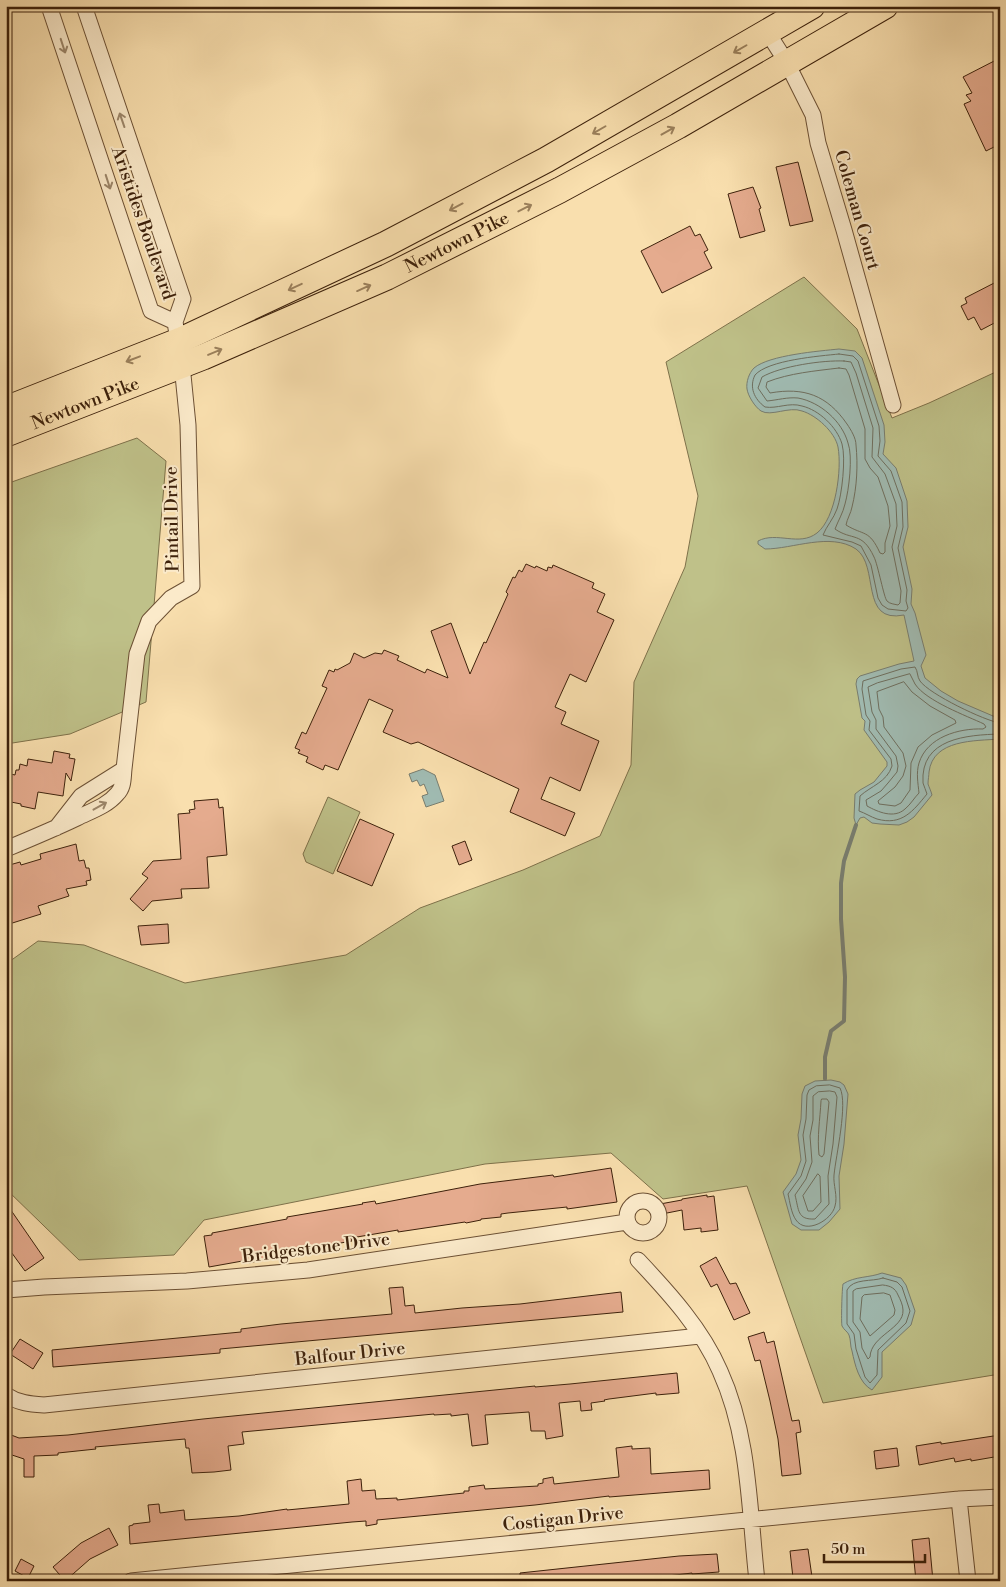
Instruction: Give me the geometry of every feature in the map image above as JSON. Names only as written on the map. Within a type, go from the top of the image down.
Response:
[{"type":"highway","name":"Newtown Pike","points":[[6,408],[177,332],[386,244],[521,174],[812,6]]},
{"type":"highway","name":"Newtown Pike","points":[[6,434],[282,324],[396,273],[560,190],[699,114],[885,6]]},
{"type":"street","name":"Aristides Boulevard","points":[[49,6],[151,311],[177,332]]},
{"type":"street","name":"Aristides Boulevard","points":[[84,6],[182,298],[177,332]]},
{"type":"street","name":"Coleman Court","points":[[768,33],[787,63],[812,115],[818,143],[893,405]]},
{"type":"street","points":[[177,332],[182,365]]},
{"type":"street","name":"Pintail Drive","points":[[6,849],[56,828],[105,804],[118,794],[123,784],[137,654],[149,621],[171,598],[192,586],[188,425],[182,365]]},
{"type":"street","name":"Bridgestone Drive","points":[[6,1290],[44,1286],[187,1281],[308,1270],[628,1222]]},
{"type":"street","points":[[638,1260],[680,1307],[720,1369],[740,1429],[745,1458],[757,1581]]},
{"type":"street","name":"Balfour Drive","points":[[6,1395],[13,1400],[27,1404],[44,1405],[700,1336]]},
{"type":"street","name":"Costigan Drive","points":[[131,1581],[959,1499],[1000,1497]]},
{"type":"street","points":[[959,1499],[968,1581]]},
{"type":"green space","points":[[804,277],[857,329],[892,418],[1000,370],[1000,1374],[823,1403],[747,1186],[663,1199],[611,1153],[485,1164],[204,1220],[174,1255],[79,1260],[6,1189],[6,964],[38,941],[84,945],[185,983],[346,955],[420,908],[523,870],[600,836],[631,765],[634,682],[685,567],[698,496],[666,362]]},
{"type":"green space","points":[[137,438],[166,461],[146,702],[70,734],[6,744],[6,484]]},
{"type":"green space","points":[[328,797],[360,812],[333,874],[306,862],[303,854]]},
{"type":"water","points":[[839,349],[855,351],[862,358],[884,425],[885,442],[883,454],[896,468],[907,501],[908,527],[903,547],[912,589],[911,604],[926,655],[921,666],[925,678],[941,691],[958,701],[1000,719],[1000,739],[957,744],[938,753],[932,761],[929,772],[928,784],[932,795],[914,817],[899,825],[872,823],[864,817],[860,818],[856,825],[854,818],[855,794],[874,782],[887,766],[887,762],[864,730],[865,721],[862,718],[856,684],[860,676],[914,661],[904,615],[890,615],[881,611],[875,603],[863,557],[856,549],[846,544],[823,542],[765,549],[758,544],[758,541],[765,538],[803,539],[817,533],[824,526],[836,493],[839,456],[838,447],[833,436],[813,416],[797,410],[770,413],[761,411],[752,401],[747,389],[749,375],[754,368],[771,360],[795,354]]},
{"type":"water","points":[[423,769],[435,775],[444,801],[426,807],[422,796],[428,794],[424,784],[420,786],[417,780],[412,782],[409,774]]},
{"type":"water","points":[[831,1080],[844,1085],[848,1094],[839,1176],[840,1209],[819,1230],[801,1230],[792,1224],[783,1192],[796,1174],[801,1160],[798,1135],[802,1094],[805,1086],[815,1081]]},
{"type":"water","points":[[882,1273],[901,1278],[906,1285],[915,1311],[911,1325],[882,1352],[882,1377],[872,1390],[864,1383],[858,1373],[849,1335],[842,1326],[843,1284]]},
{"type":"building","points":[[1000,58],[1000,144],[986,151],[964,104],[971,101],[966,95],[972,93],[963,77]]},
{"type":"building","points":[[798,162],[813,221],[790,226],[776,167]]},
{"type":"building","points":[[753,187],[761,208],[759,209],[765,231],[740,238],[728,194]]},
{"type":"building","points":[[690,226],[695,236],[700,234],[708,250],[704,252],[712,268],[662,293],[641,251]]},
{"type":"building","points":[[1000,280],[1000,320],[981,330],[974,317],[968,320],[961,306],[967,303],[965,298]]},
{"type":"building","points":[[526,564],[547,571],[548,567],[552,568],[553,565],[594,583],[592,588],[605,594],[597,612],[614,620],[586,682],[570,674],[555,707],[566,712],[561,724],[599,741],[580,791],[550,777],[541,799],[575,813],[565,836],[510,812],[519,789],[418,742],[411,744],[383,732],[393,710],[369,699],[338,770],[325,765],[323,770],[306,762],[308,757],[298,753],[300,750],[295,748],[302,732],[306,734],[327,688],[322,686],[329,670],[334,672],[335,669],[337,670],[350,663],[354,653],[364,658],[375,653],[382,654],[384,650],[399,656],[397,660],[425,673],[427,669],[448,678],[431,631],[451,623],[470,674],[508,594],[506,592],[513,577],[515,578],[519,570],[522,572]]},
{"type":"building","points":[[54,751],[70,754],[69,758],[75,759],[71,781],[66,773],[63,796],[38,792],[35,809],[6,801],[6,773],[15,775],[16,770],[19,770],[20,764],[27,766],[28,759],[52,763]]},
{"type":"building","points":[[218,799],[219,808],[223,807],[227,855],[207,857],[209,888],[181,889],[182,898],[152,901],[143,911],[130,899],[148,878],[142,874],[153,861],[181,859],[178,814],[190,813],[189,810],[195,809],[194,801]]},
{"type":"building","points":[[360,819],[394,834],[372,886],[337,871]]},
{"type":"building","points":[[465,841],[472,860],[459,865],[452,846]]},
{"type":"building","points":[[76,844],[79,861],[84,860],[86,868],[89,868],[91,880],[86,881],[87,885],[66,889],[69,896],[38,906],[41,914],[6,925],[6,866],[20,862],[21,865],[41,859],[40,854]]},
{"type":"building","points":[[168,924],[169,943],[141,945],[138,926]]},
{"type":"building","points":[[611,1168],[617,1202],[567,1209],[567,1207],[508,1213],[501,1214],[501,1217],[466,1223],[398,1232],[398,1230],[351,1238],[352,1241],[278,1254],[278,1256],[249,1263],[248,1260],[209,1267],[204,1236],[212,1235],[212,1233],[362,1203],[375,1201],[376,1204],[480,1184],[553,1175],[554,1177]]},
{"type":"building","points":[[707,1195],[707,1197],[714,1196],[718,1230],[701,1232],[701,1228],[684,1230],[682,1210],[662,1214],[660,1204]]},
{"type":"building","points":[[6,1203],[44,1258],[25,1271],[6,1245]]},
{"type":"building","points":[[716,1257],[730,1284],[736,1283],[750,1313],[734,1320],[717,1284],[711,1287],[700,1266]]},
{"type":"building","points":[[403,1287],[405,1306],[414,1305],[415,1313],[520,1304],[621,1292],[623,1312],[220,1349],[220,1353],[53,1367],[52,1350],[241,1332],[241,1329],[281,1324],[392,1314],[389,1288]]},
{"type":"building","points":[[764,1332],[767,1343],[774,1341],[792,1421],[799,1420],[801,1432],[796,1433],[801,1474],[782,1476],[778,1439],[760,1360],[755,1361],[748,1337]]},
{"type":"building","points":[[20,1339],[43,1353],[33,1369],[10,1354]]},
{"type":"building","points":[[677,1373],[679,1393],[656,1395],[656,1393],[609,1399],[591,1403],[592,1410],[581,1411],[580,1401],[559,1403],[563,1436],[546,1439],[545,1431],[531,1431],[529,1412],[485,1415],[488,1444],[472,1446],[468,1414],[451,1416],[451,1414],[434,1414],[242,1432],[244,1444],[228,1446],[231,1470],[214,1472],[192,1473],[189,1448],[186,1448],[185,1439],[95,1447],[96,1449],[58,1453],[58,1455],[34,1456],[34,1477],[24,1477],[24,1459],[6,1453],[6,1433],[19,1438],[68,1435],[203,1419]]},
{"type":"building","points":[[1000,1435],[1000,1456],[955,1462],[954,1458],[919,1465],[916,1446]]},
{"type":"building","points":[[632,1446],[632,1449],[650,1448],[651,1474],[709,1470],[710,1489],[609,1496],[377,1520],[377,1524],[366,1526],[366,1521],[352,1522],[130,1544],[129,1526],[150,1522],[148,1505],[159,1504],[160,1513],[184,1510],[185,1520],[349,1504],[347,1481],[361,1479],[362,1491],[375,1490],[376,1499],[397,1498],[397,1500],[464,1493],[464,1491],[469,1491],[469,1487],[484,1485],[485,1489],[538,1486],[538,1484],[543,1483],[543,1479],[553,1477],[554,1484],[619,1477],[616,1448]]},
{"type":"building","points":[[897,1448],[899,1466],[876,1469],[874,1451]]},
{"type":"building","points":[[109,1528],[118,1545],[90,1559],[65,1581],[53,1567],[81,1543]]},
{"type":"building","points":[[929,1538],[933,1581],[916,1581],[912,1540]]},
{"type":"building","points":[[808,1549],[812,1577],[793,1578],[790,1551]]},
{"type":"building","points":[[717,1554],[719,1572],[692,1573],[627,1581],[520,1581],[520,1573],[679,1556]]},
{"type":"building","points":[[21,1559],[34,1566],[28,1578],[15,1571]]},
{"type":"waterway","points":[[825,1079],[825,1057],[831,1031],[844,1021],[845,977],[841,919],[841,883],[844,861],[856,825]]}]
